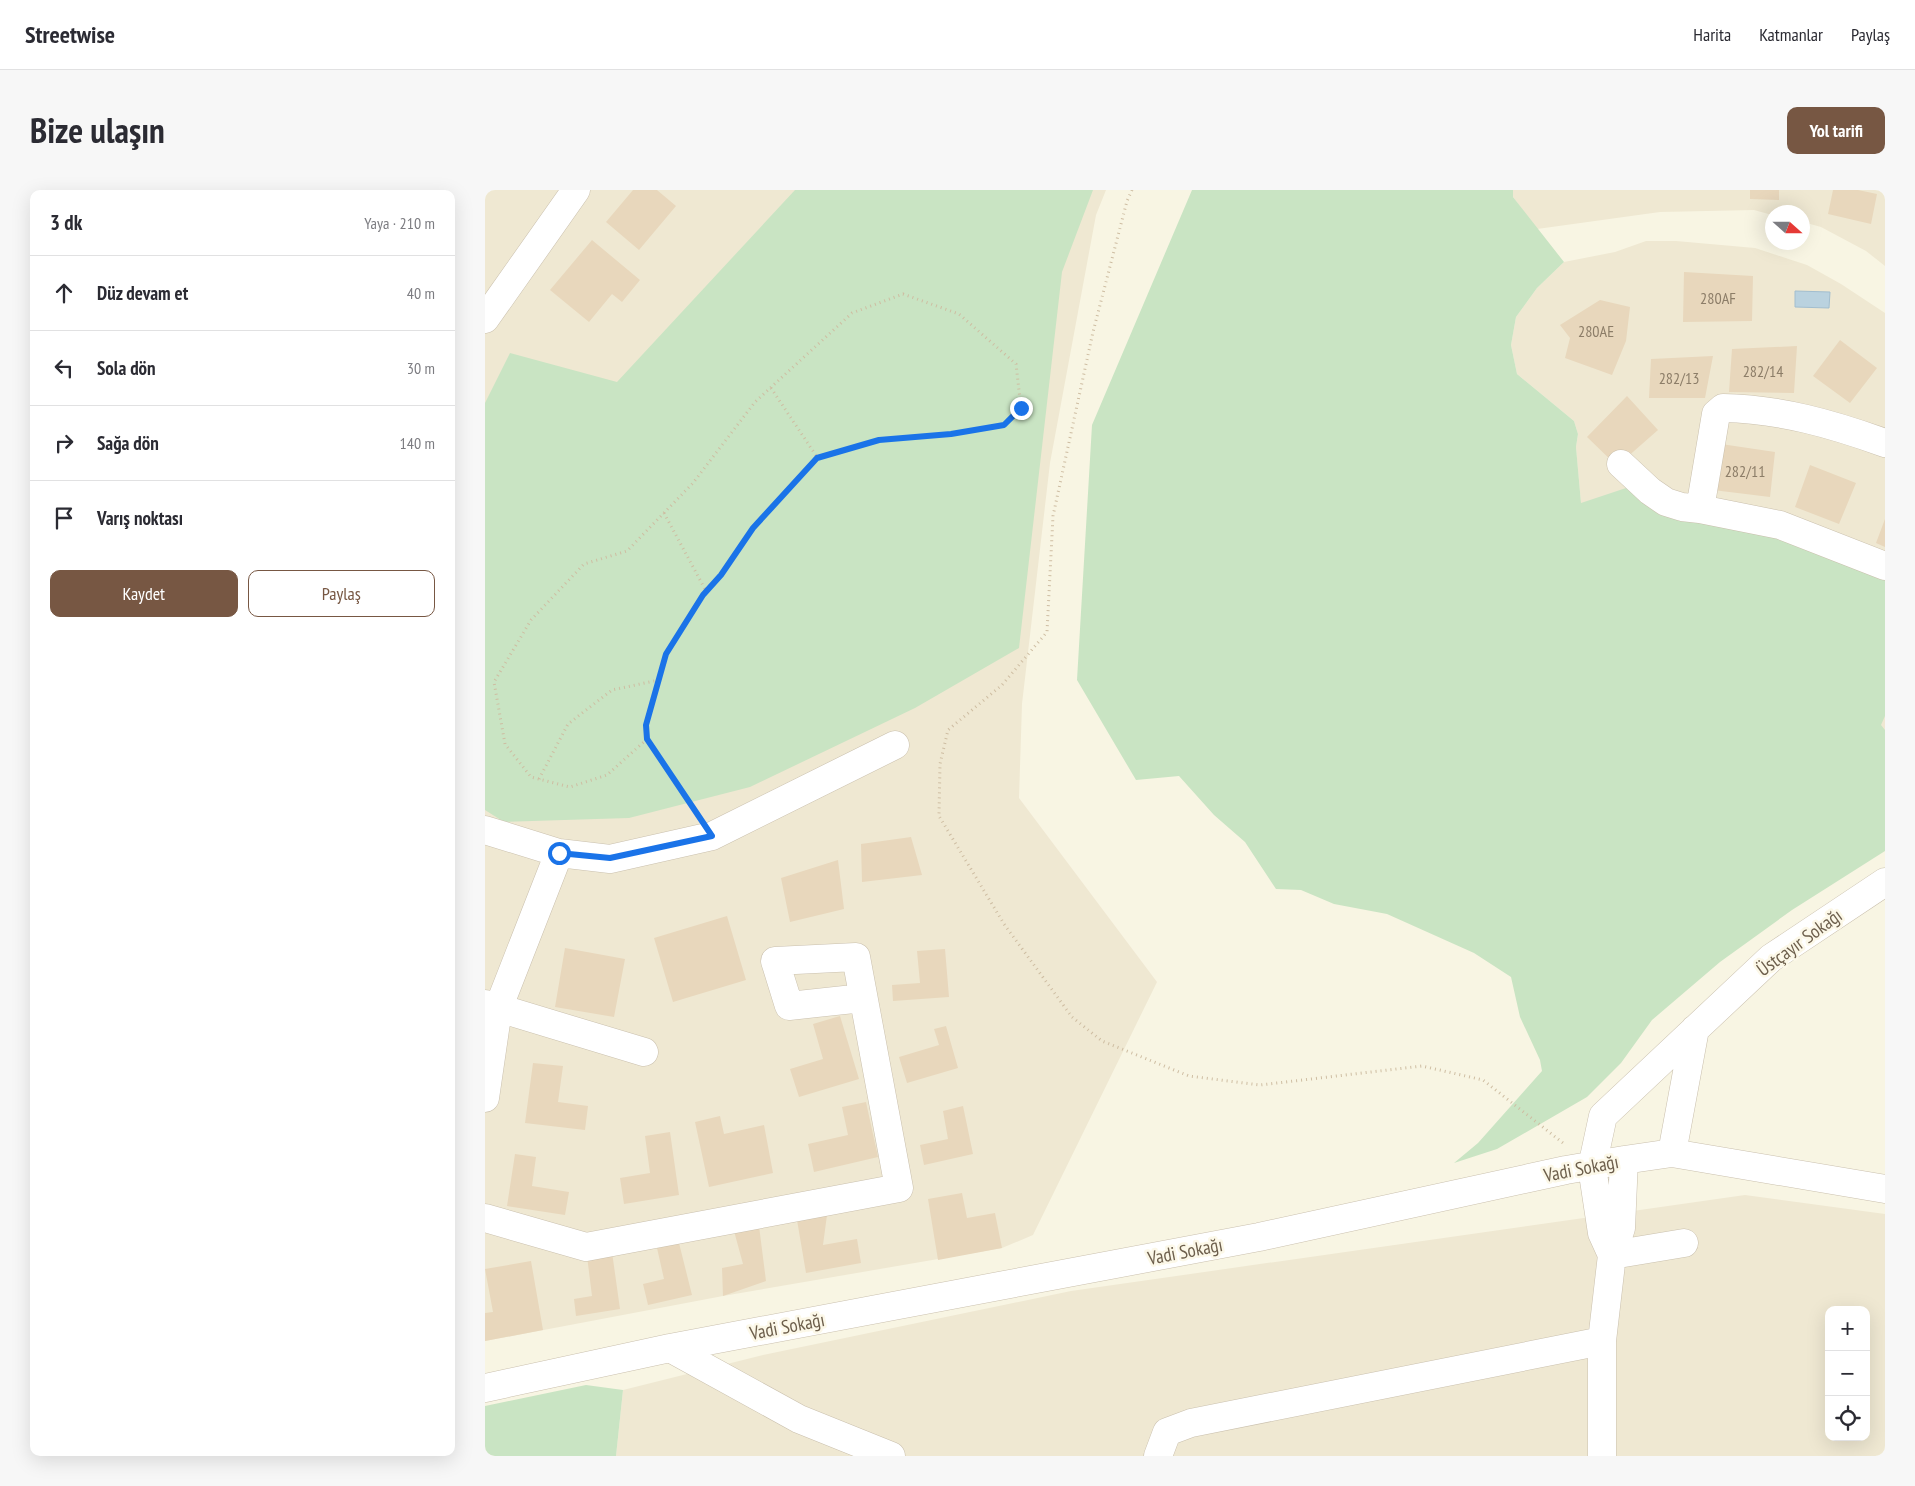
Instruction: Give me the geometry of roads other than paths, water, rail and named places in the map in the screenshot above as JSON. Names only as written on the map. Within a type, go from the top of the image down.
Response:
[{"type":"street","points":[[485,319],[576,190]]},
{"type":"street","points":[[1700,508],[1716,414],[1723,408],[1779,412],[1824,422],[1885,444]]},
{"type":"street","points":[[1621,464],[1650,491],[1667,502],[1682,507],[1700,508],[1780,524],[1885,566]]},
{"type":"street","points":[[485,830],[559,853],[610,858],[712,836],[895,745]]},
{"type":"street","points":[[485,1098],[492,1007],[559,853]]},
{"type":"street","name":"Üstçayır Sokağı","points":[[1612,1256],[1601,1233],[1592,1167],[1603,1116],[1771,958],[1885,882]]},
{"type":"street","points":[[485,1218],[586,1247],[899,1188],[863,998]]},
{"type":"street","points":[[492,1007],[644,1052]]},
{"type":"street","points":[[1672,1153],[1695,1029]]},
{"type":"street","name":"Vadi Sokağı","points":[[485,1388],[670,1348],[1249,1239],[1566,1170],[1672,1153],[1885,1189]]},
{"type":"street","points":[[1602,1456],[1602,1341],[1612,1256],[1621,1228],[1624,1160]]},
{"type":"street","points":[[1612,1256],[1684,1242]]},
{"type":"street","points":[[1158,1456],[1167,1432],[1191,1423],[1602,1341]]},
{"type":"street","points":[[670,1348],[799,1419],[864,1451],[891,1456]]},
{"type":"water","points":[[1795,291],[1830,292],[1829,308],[1795,307]]}]
